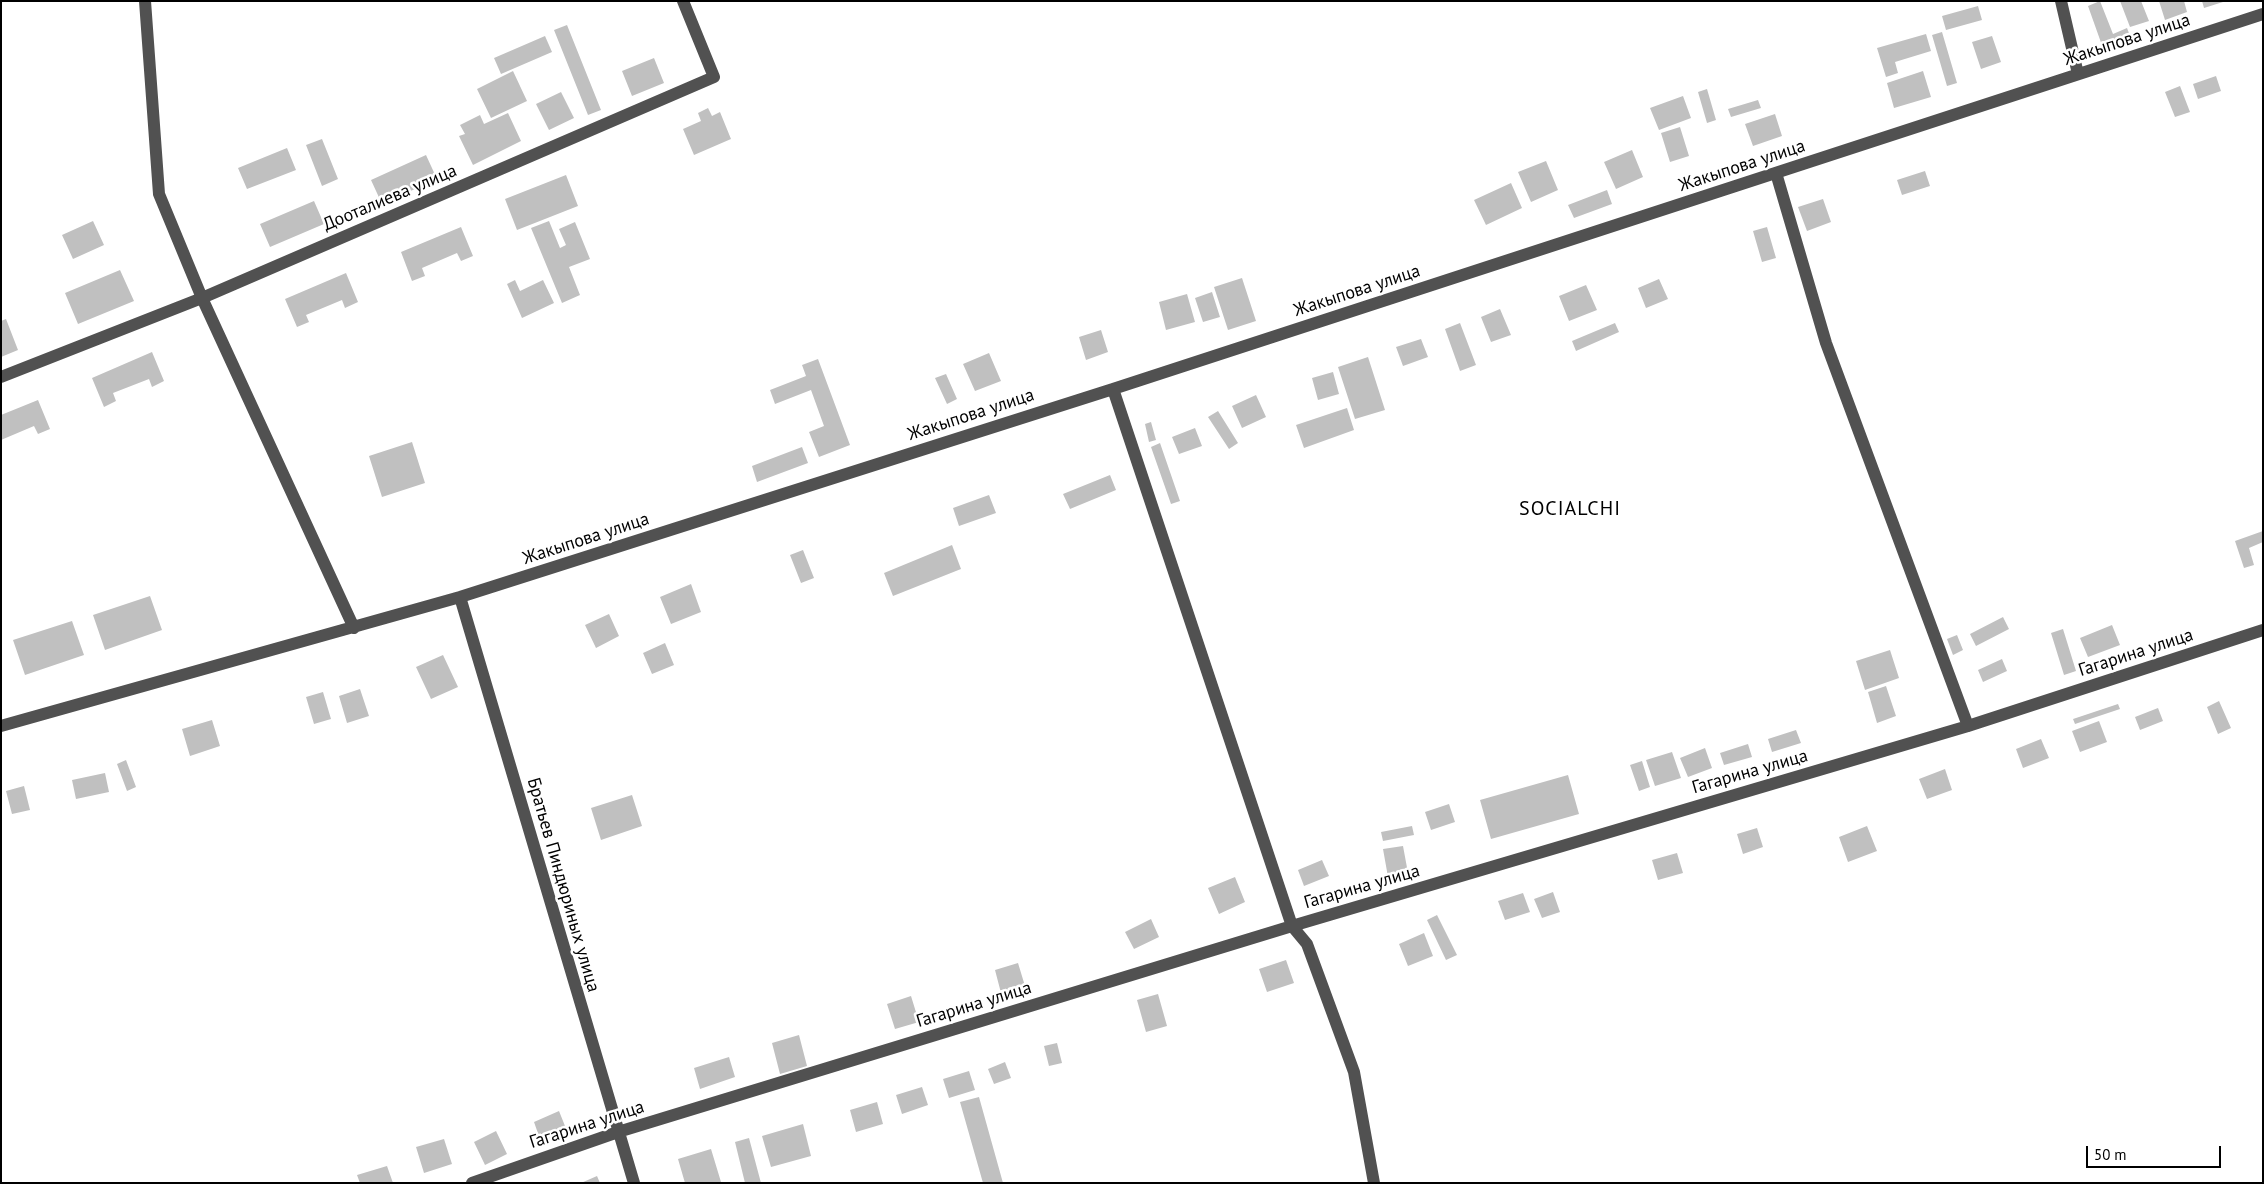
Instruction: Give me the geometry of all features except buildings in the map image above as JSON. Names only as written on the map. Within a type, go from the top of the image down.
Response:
[{"type":"street","points":[[145,1],[159,194],[202,298],[354,628]]},
{"type":"street","name":"Дооталиева улица","points":[[1,377],[202,298],[714,77],[683,1]]},
{"type":"street","points":[[2061,1],[2078,74]]},
{"type":"street","name":"Жакыпова улица","points":[[1,726],[460,597],[1112,389],[2263,14]]},
{"type":"street","points":[[1776,173],[1826,343],[1968,726]]},
{"type":"street","points":[[1112,389],[1292,926],[1307,944],[1354,1072],[1374,1183]]},
{"type":"street","name":"Братьев Пиндюриных улица","points":[[460,597],[634,1183]]},
{"type":"street","name":"Гагарина улица","points":[[472,1183],[618,1132],[1292,926],[1968,726],[2263,630]]},
{"type":"district","name":"SOCIALCHI","points":[[1570,509]]}]
